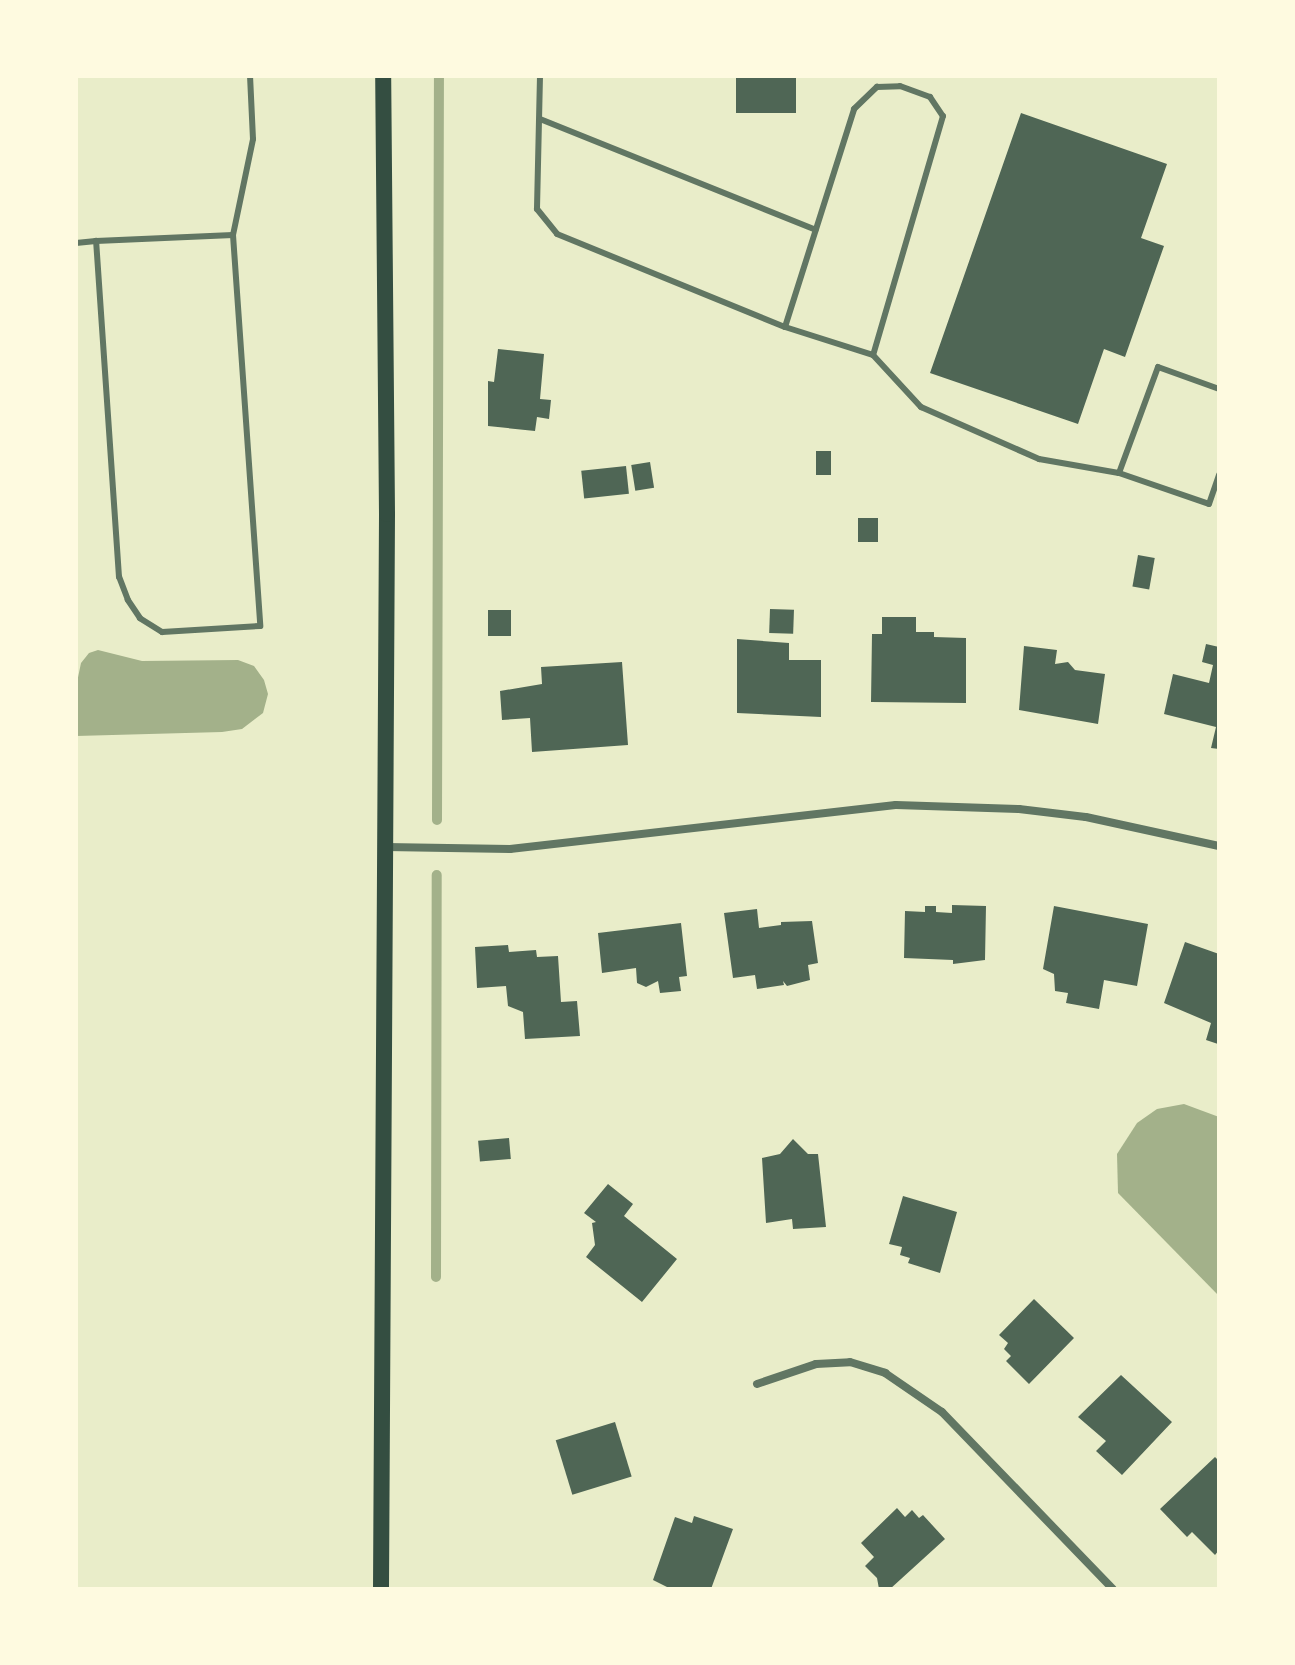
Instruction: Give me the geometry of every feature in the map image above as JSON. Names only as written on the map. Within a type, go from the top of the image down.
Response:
[{"type":"main road","points":[[381,1589],[386,847],[383,76]]},
{"type":"street","points":[[386,847],[510,849],[896,805],[1019,809],[1086,817],[1219,846]]},
{"type":"street","points":[[757,1384],[816,1364],[850,1362],[885,1373],[942,1412],[1113,1589]]},
{"type":"lane","points":[[96,241],[119,577],[140,618],[162,632],[260,626],[233,235],[253,139],[250,76]]},
{"type":"lane","points":[[540,76],[537,209],[557,234],[785,327],[873,355],[921,407],[1039,459],[1119,473],[1209,504],[1219,475]]},
{"type":"lane","points":[[785,327],[854,109],[877,87],[900,86],[930,97],[943,116],[873,355]]},
{"type":"lane","points":[[540,119],[816,230]]},
{"type":"lane","points":[[76,243],[233,235]]},
{"type":"lane","points":[[1119,473],[1158,367],[1219,389]]},
{"type":"shaded area","points":[[98,650],[142,661],[238,660],[254,666],[264,680],[268,694],[263,713],[242,729],[222,732],[76,736],[76,687],[81,663],[89,653]]},
{"type":"shaded area","points":[[1184,1104],[1219,1117],[1219,1296],[1118,1193],[1117,1154],[1137,1123],[1157,1109]]},
{"type":"building","points":[[736,76],[796,76],[796,113],[736,113]]},
{"type":"building","points":[[1021,113],[1167,164],[1141,238],[1164,246],[1125,357],[1104,349],[1078,424],[930,373]]},
{"type":"building","points":[[498,349],[544,354],[540,399],[551,400],[549,419],[537,417],[535,431],[488,426],[488,381],[494,382]]},
{"type":"building","points":[[816,451],[831,451],[831,475],[816,475]]},
{"type":"building","points":[[650,462],[654,488],[635,491],[631,465]]},
{"type":"building","points":[[626,466],[629,494],[584,499],[581,471]]},
{"type":"building","points":[[858,518],[878,518],[878,542],[858,542]]},
{"type":"building","points":[[1138,555],[1155,558],[1149,589],[1132,587]]},
{"type":"building","points":[[770,609],[794,610],[793,634],[769,633]]},
{"type":"building","points":[[488,610],[511,610],[511,636],[488,636]]},
{"type":"building","points":[[882,617],[916,617],[916,632],[934,632],[934,637],[966,638],[966,703],[871,702],[872,634],[882,634]]},
{"type":"building","points":[[737,639],[789,643],[789,660],[821,660],[821,717],[737,713]]},
{"type":"building","points":[[1206,644],[1219,647],[1219,749],[1211,748],[1216,727],[1164,714],[1173,674],[1209,683],[1213,665],[1202,662]]},
{"type":"building","points":[[1024,646],[1057,650],[1055,664],[1068,662],[1075,670],[1105,674],[1098,724],[1019,710]]},
{"type":"building","points":[[622,662],[628,745],[532,752],[530,718],[502,720],[500,691],[542,684],[541,667]]},
{"type":"building","points":[[952,905],[986,906],[985,960],[953,964],[953,960],[904,958],[905,911],[925,912],[925,906],[936,906],[936,912],[952,913]]},
{"type":"building","points":[[1054,906],[1148,924],[1137,986],[1104,980],[1099,1009],[1066,1003],[1068,993],[1055,991],[1054,974],[1043,969]]},
{"type":"building","points":[[757,909],[759,928],[781,925],[781,922],[812,921],[818,963],[808,965],[810,980],[787,986],[783,981],[784,985],[757,989],[755,975],[733,978],[724,913]]},
{"type":"building","points":[[681,923],[687,976],[679,977],[681,991],[660,993],[658,981],[646,987],[637,983],[636,968],[602,973],[598,933]]},
{"type":"building","points":[[1185,942],[1219,954],[1218,1044],[1206,1040],[1211,1023],[1164,1003]]},
{"type":"building","points":[[508,945],[509,952],[536,950],[537,957],[558,956],[561,1002],[577,1001],[580,1036],[525,1039],[523,1012],[508,1006],[506,986],[477,988],[475,947]]},
{"type":"building","points":[[509,1138],[511,1159],[480,1162],[478,1141]]},
{"type":"building","points":[[793,1139],[808,1154],[818,1154],[826,1227],[793,1229],[792,1219],[766,1223],[762,1158],[780,1154]]},
{"type":"building","points":[[608,1184],[633,1204],[624,1216],[677,1259],[642,1302],[586,1257],[595,1245],[592,1223],[596,1222],[584,1213]]},
{"type":"building","points":[[903,1196],[957,1212],[940,1273],[908,1263],[910,1258],[900,1255],[902,1247],[889,1244]]},
{"type":"building","points":[[1034,1299],[1074,1338],[1029,1384],[1006,1361],[1011,1356],[1004,1349],[1008,1343],[999,1335]]},
{"type":"building","points":[[1121,1375],[1172,1422],[1122,1475],[1096,1451],[1106,1441],[1078,1417]]},
{"type":"building","points":[[615,1422],[632,1477],[572,1495],[556,1440]]},
{"type":"building","points":[[1215,1457],[1219,1461],[1219,1550],[1215,1555],[1192,1532],[1187,1537],[1160,1509]]},
{"type":"building","points":[[897,1508],[905,1517],[912,1510],[919,1518],[923,1515],[945,1539],[890,1589],[879,1589],[877,1578],[865,1566],[874,1557],[861,1543]]},
{"type":"building","points":[[694,1516],[733,1529],[711,1589],[671,1589],[653,1580],[675,1517],[692,1523]]},
{"type":"waterway","points":[[437,820],[439,76]]},
{"type":"waterway","points":[[436,1277],[437,875]]}]
